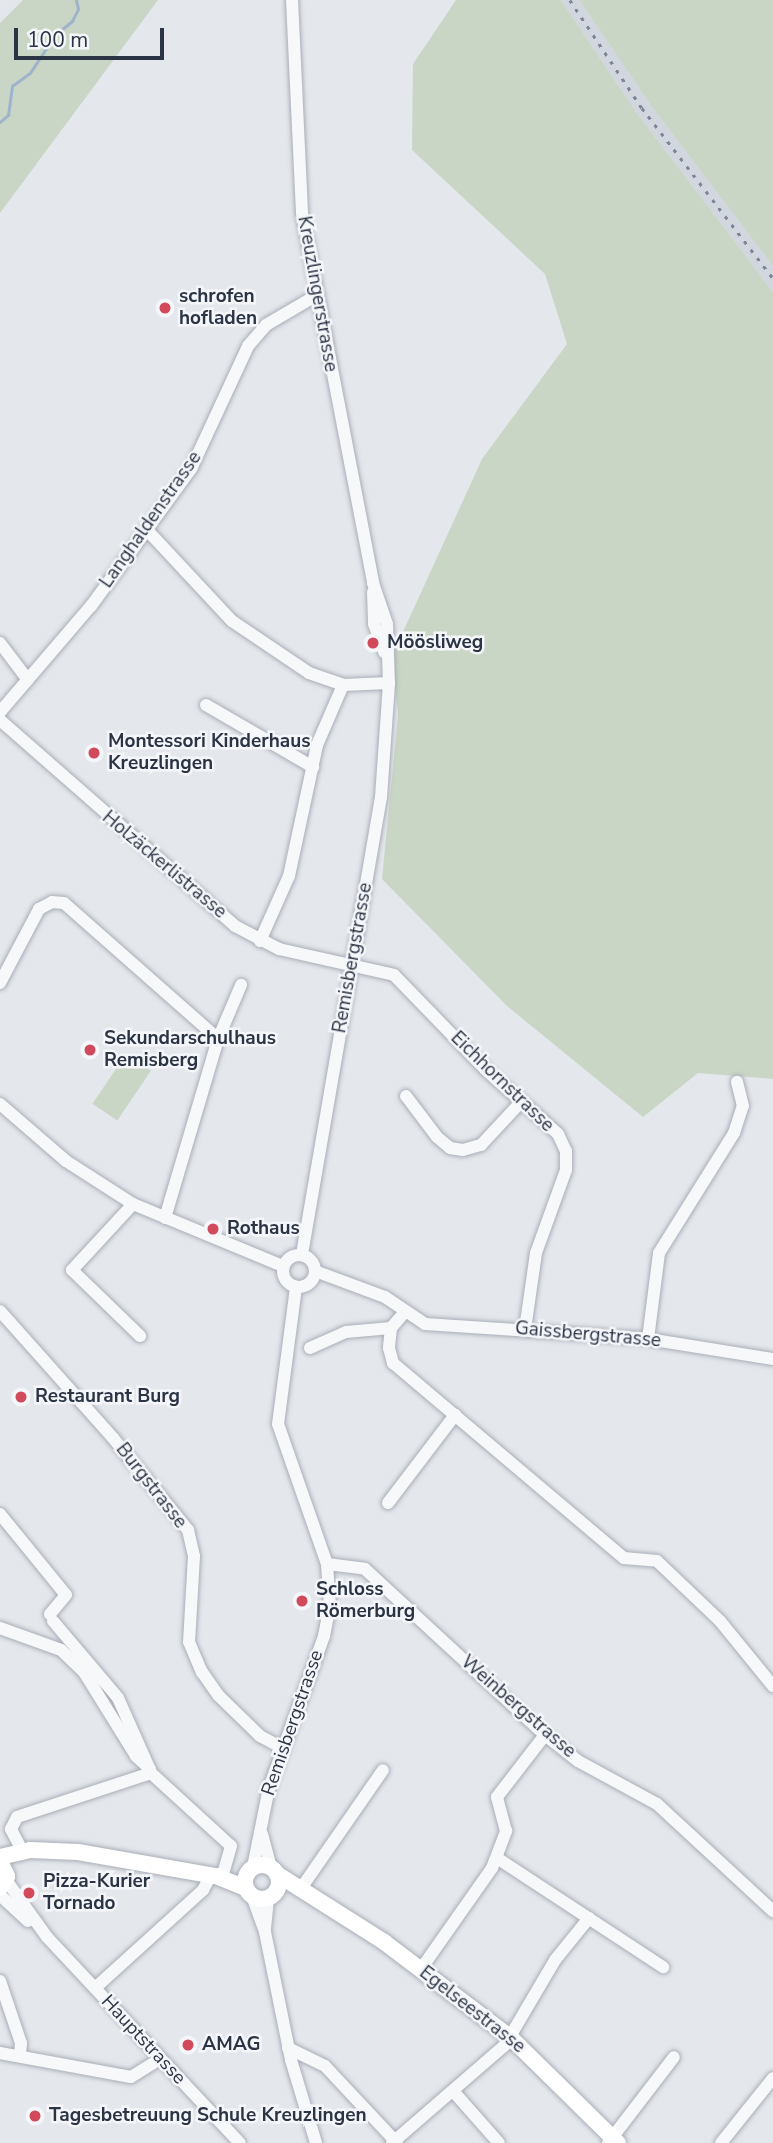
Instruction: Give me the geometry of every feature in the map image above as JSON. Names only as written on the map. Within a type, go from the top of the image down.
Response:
[{"type":"main road","name":"Egelseestrasse","points":[[23,1853],[78,1852],[217,1875],[257,1885],[307,1891]]},
{"type":"main road","points":[[2,1875],[23,1853]]},
{"type":"main road","name":"Egelseestrasse","points":[[274,1871],[421,1969],[511,2038],[612,2141]]},
{"type":"main road","points":[[257,1885],[274,1871]]},
{"type":"main road","points":[[257,1885],[274,1871]]},
{"type":"street","name":"Kreuzlingerstrasse","points":[[292,0],[302,213],[373,583]]},
{"type":"street","name":"Langhaldenstrasse","points":[[0,712],[148,531],[191,468],[248,346],[266,325],[317,295]]},
{"type":"street","points":[[148,531],[232,621],[309,673],[344,685],[389,683]]},
{"type":"street","name":"Remisbergstrasse","points":[[302,1255],[386,757],[389,683],[387,624],[373,583]]},
{"type":"street","points":[[0,643],[28,680]]},
{"type":"street","points":[[260,941],[289,876],[324,727],[344,685]]},
{"type":"street","points":[[205,705],[313,768]]},
{"type":"street","name":"Holzäckerlistrasse","points":[[0,720],[196,894],[260,941],[352,965]]},
{"type":"street","points":[[0,983],[40,909],[52,902],[64,903],[218,1039]]},
{"type":"street","name":"Eichhornstrasse","points":[[352,965],[394,975],[520,1103],[558,1135],[568,1160],[536,1253],[525,1329]]},
{"type":"street","points":[[165,1218],[218,1039],[241,985]]},
{"type":"street","points":[[648,1339],[659,1253],[734,1133],[743,1106],[737,1082]]},
{"type":"street","points":[[406,1096],[437,1137],[450,1148],[463,1150],[481,1145],[520,1103]]},
{"type":"street","points":[[0,1104],[66,1161],[134,1204],[283,1266]]},
{"type":"street","points":[[134,1204],[72,1270],[140,1336]]},
{"type":"street","points":[[302,1255],[312,1261],[315,1271],[307,1285],[296,1287],[285,1279],[283,1266],[291,1257],[302,1255]]},
{"type":"street","name":"Gaissbergstrasse","points":[[315,1271],[385,1297],[404,1313],[425,1324],[648,1339],[773,1359]]},
{"type":"street","name":"Remisbergstrasse","points":[[257,1885],[264,1808],[328,1619],[327,1564],[278,1424],[278,1396],[296,1287]]},
{"type":"street","name":"Burgstrasse","points":[[0,1311],[188,1530],[194,1556],[189,1642],[202,1672],[219,1696],[260,1736],[283,1748]]},
{"type":"street","points":[[404,1313],[391,1328],[389,1348],[393,1363],[624,1558],[656,1561],[720,1620],[773,1686]]},
{"type":"street","points":[[310,1348],[346,1332],[391,1328]]},
{"type":"street","points":[[388,1503],[455,1415]]},
{"type":"street","points":[[0,1514],[66,1595],[52,1617],[118,1698],[150,1771]]},
{"type":"street","name":"Weinbergstrasse","points":[[327,1564],[365,1569],[545,1735],[579,1761],[657,1804],[773,1911]]},
{"type":"street","points":[[0,1628],[61,1650],[84,1672],[136,1756],[231,1846],[217,1875],[95,1988]]},
{"type":"street","points":[[421,1969],[497,1858],[506,1831],[497,1797],[545,1735]]},
{"type":"street","points":[[307,1891],[383,1770]]},
{"type":"street","points":[[23,1853],[12,1829],[22,1814],[150,1771]]},
{"type":"street","name":"Remisbergstrasse","points":[[262,1834],[274,1871]]},
{"type":"street","points":[[497,1858],[663,1967]]},
{"type":"street","name":"Hauptstrasse","points":[[2,1875],[47,1937],[240,2143]]},
{"type":"street","points":[[257,1885],[288,2048],[316,2143]]},
{"type":"street","points":[[288,2048],[324,2066],[395,2143],[511,2038],[555,1960],[589,1918]]},
{"type":"street","points":[[0,1981],[20,2054]]},
{"type":"street","points":[[0,2053],[20,2054],[131,2077],[160,2059]]},
{"type":"street","points":[[612,2141],[674,2057]]},
{"type":"street","points":[[721,2143],[773,2078]]},
{"type":"street","points":[[453,2091],[499,2143]]},
{"type":"shaded area","points":[[561,0],[579,0],[652,107],[773,266],[773,292],[636,112]]},
{"type":"green space","points":[[23,0],[158,0],[0,213],[0,23]]},
{"type":"green space","points":[[456,0],[561,0],[636,112],[773,292],[773,1079],[698,1073],[643,1117],[507,1006],[382,879],[398,715],[392,656],[482,459],[567,344],[545,274],[412,150],[413,64]]},
{"type":"green space","points":[[579,0],[773,0],[773,266],[652,107]]},
{"type":"green space","points":[[126,1054],[151,1071],[117,1121],[92,1104]]},
{"type":"waterway","points":[[0,122],[8,115],[12,86],[30,73],[55,35],[72,21],[78,9],[76,0]]},
{"type":"railway","points":[[570,0],[642,108],[773,278]]},
{"type":"place","name":"schrofen hofladen","points":[[165,308]]},
{"type":"place","name":"Möösliweg","points":[[373,643]]},
{"type":"place","name":"Montessori Kinderhaus Kreuzlingen","points":[[94,753]]},
{"type":"place","name":"Sekundarschulhaus Remisberg","points":[[90,1050]]},
{"type":"place","name":"Rothaus","points":[[213,1229]]},
{"type":"place","name":"Restaurant Burg","points":[[21,1397]]},
{"type":"place","name":"Schloss Römerburg","points":[[302,1601]]},
{"type":"place","name":"Pizza-Kurier Tornado","points":[[29,1893]]},
{"type":"place","name":"AMAG","points":[[188,2045]]},
{"type":"place","name":"Tagesbetreuung Schule Kreuzlingen","points":[[35,2116]]}]
